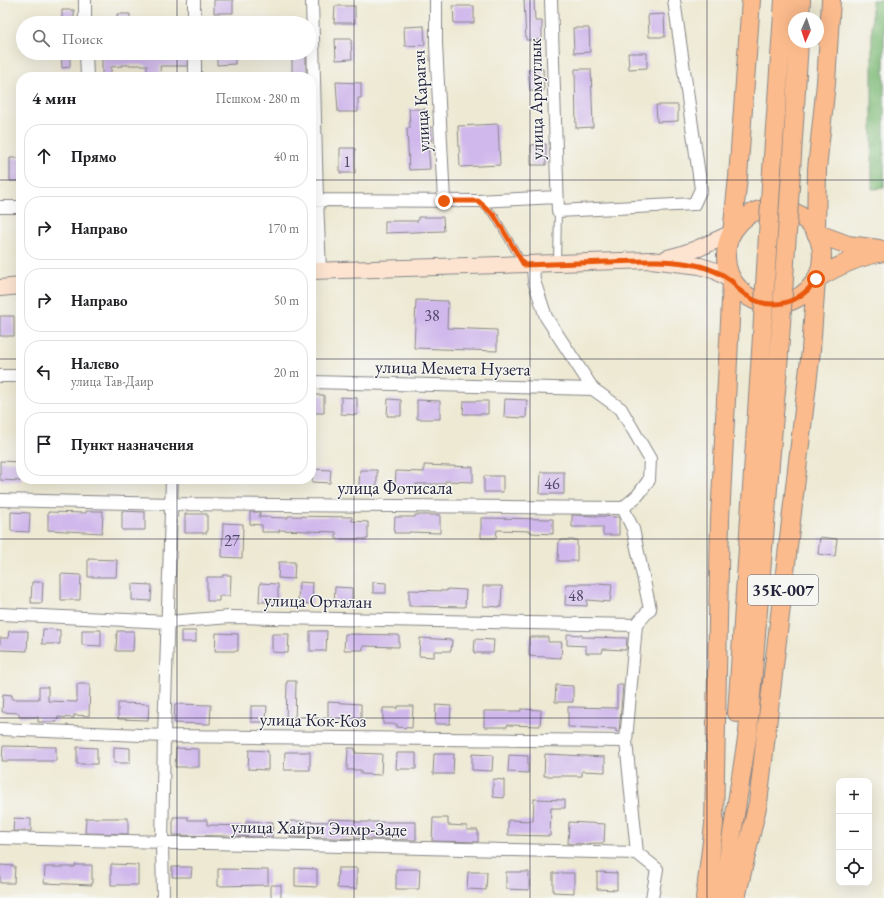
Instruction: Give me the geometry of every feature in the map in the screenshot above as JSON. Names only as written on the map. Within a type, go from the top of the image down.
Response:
[{"type":"main road","points":[[732,232],[738,177],[750,0]]},
{"type":"main road","name":"35К-007","points":[[735,814],[736,728],[784,0]]},
{"type":"main road","points":[[800,12],[801,0]]},
{"type":"main road","points":[[816,234],[817,169],[826,83],[831,0]]},
{"type":"main road","name":"35К-007","points":[[722,898],[748,732],[779,354],[798,48]]},
{"type":"main road","points":[[816,279],[822,261],[821,247],[816,234],[809,223],[796,213],[780,208],[764,209],[748,215],[736,226],[728,240],[725,253],[726,268],[732,281],[746,296],[758,302],[770,304],[782,304],[794,300],[804,293],[816,279],[832,269],[884,251]]},
{"type":"main road","points":[[316,271],[651,260],[680,255],[699,249],[732,232]]},
{"type":"main road","points":[[816,234],[848,245],[884,251]]},
{"type":"main road","points":[[651,260],[700,266],[716,271],[732,281]]},
{"type":"main road","name":"35К-007","points":[[736,898],[758,802],[812,350],[816,279]]},
{"type":"main road","points":[[705,898],[714,826],[720,519],[732,281]]},
{"type":"main road","points":[[0,288],[16,286]]},
{"type":"street","points":[[85,0],[86,16]]},
{"type":"street","points":[[194,0],[194,16]]},
{"type":"street","points":[[312,0],[312,16]]},
{"type":"street","name":"улица Карагач","points":[[436,0],[436,44],[444,201]]},
{"type":"street","name":"улица Армутлык","points":[[552,0],[556,197],[558,211]]},
{"type":"street","points":[[558,211],[694,204],[701,189],[674,0]]},
{"type":"street","points":[[86,60],[87,72]]},
{"type":"street","points":[[195,60],[195,72]]},
{"type":"street","points":[[313,60],[313,72]]},
{"type":"street","points":[[316,200],[478,201],[556,197]]},
{"type":"street","points":[[0,207],[16,207]]},
{"type":"street","points":[[528,265],[546,317],[593,389],[621,409],[650,459],[649,480],[638,495],[623,508],[633,529],[650,608],[636,626],[626,741],[637,853],[657,869],[652,898]]},
{"type":"street","points":[[0,376],[16,376]]},
{"type":"street","name":"улица Мемета Нузета","points":[[316,382],[593,389]]},
{"type":"street","points":[[163,898],[162,843],[164,736],[172,484]]},
{"type":"street","name":"улица Фотисала","points":[[0,500],[172,504],[623,508]]},
{"type":"street","name":"улица Орталан","points":[[0,614],[168,622],[230,617],[636,626]]},
{"type":"street","name":"улица Кок-Коз","points":[[0,729],[164,736],[626,741]]},
{"type":"street","name":"улица Хайри Эимр-Заде","points":[[0,838],[637,853]]},
{"type":"lane","points":[[478,201],[494,215],[528,265]]},
{"type":"lane","points":[[557,264],[558,211]]},
{"type":"green space","points":[[872,0],[884,0],[884,188],[872,189]]},
{"type":"building","points":[[214,0],[233,0],[233,13],[214,13]]},
{"type":"building","points":[[524,0],[534,0],[535,21],[542,21],[542,40],[526,40]]},
{"type":"building","points":[[335,6],[355,6],[355,23],[334,23]]},
{"type":"building","points":[[453,6],[474,6],[474,23],[454,23]]},
{"type":"building","points":[[62,10],[74,10],[74,16],[62,16]]},
{"type":"building","points":[[117,14],[130,14],[130,16],[117,16]]},
{"type":"building","points":[[664,14],[665,37],[649,37],[648,15]]},
{"type":"building","points":[[424,26],[425,45],[405,46],[404,27]]},
{"type":"building","points":[[573,28],[589,28],[590,52],[574,53]]},
{"type":"building","points":[[335,39],[351,39],[352,59],[336,60]]},
{"type":"building","points":[[628,53],[647,53],[647,68],[629,69]]},
{"type":"building","points":[[61,60],[70,60],[70,67],[62,68]]},
{"type":"building","points":[[102,60],[188,60],[188,66],[160,66],[161,72],[147,72],[147,65],[121,65],[122,66],[111,67],[111,72],[102,72]]},
{"type":"building","points":[[217,60],[235,60],[235,64],[217,65]]},
{"type":"building","points":[[292,60],[306,60],[306,72],[292,72]]},
{"type":"building","points":[[543,69],[544,91],[530,91],[528,70]]},
{"type":"building","points":[[575,69],[591,69],[593,127],[576,128]]},
{"type":"building","points":[[336,82],[361,83],[361,98],[358,98],[358,112],[338,112]]},
{"type":"building","points":[[656,105],[678,105],[678,121],[657,122]]},
{"type":"building","points":[[409,109],[426,109],[426,127],[431,127],[432,141],[428,141],[430,169],[409,170],[407,128],[410,128]]},
{"type":"building","points":[[498,124],[500,165],[460,167],[458,126]]},
{"type":"building","points":[[546,144],[546,165],[531,165],[531,145]]},
{"type":"building","points":[[340,148],[355,148],[355,173],[340,173]]},
{"type":"building","points":[[10,158],[16,158],[16,181],[10,181]]},
{"type":"building","points":[[418,217],[443,217],[444,231],[385,233],[385,221],[418,221]]},
{"type":"building","points":[[416,300],[448,301],[447,328],[497,330],[497,351],[414,348]]},
{"type":"building","points":[[0,316],[14,316],[14,336],[0,336]]},
{"type":"building","points":[[316,395],[324,395],[324,413],[316,413]]},
{"type":"building","points":[[341,397],[357,398],[357,415],[341,414]]},
{"type":"building","points":[[388,399],[401,400],[401,416],[387,416]]},
{"type":"building","points":[[505,399],[527,400],[526,418],[504,417]]},
{"type":"building","points":[[417,400],[440,401],[440,419],[417,419]]},
{"type":"building","points":[[464,401],[488,401],[488,414],[463,414]]},
{"type":"building","points":[[0,461],[16,462],[16,481],[0,480]]},
{"type":"building","points":[[424,465],[473,467],[473,482],[445,481],[445,484],[416,484],[416,489],[395,488],[396,471],[424,472]]},
{"type":"building","points":[[316,469],[331,470],[330,483],[316,482]]},
{"type":"building","points":[[360,470],[377,470],[377,486],[359,486]]},
{"type":"building","points":[[541,472],[564,472],[564,494],[540,494]]},
{"type":"building","points":[[484,476],[503,476],[503,492],[484,492]]},
{"type":"building","points":[[86,511],[103,511],[102,533],[48,530],[48,512],[86,513]]},
{"type":"building","points":[[122,511],[145,512],[145,530],[122,530]]},
{"type":"building","points":[[11,512],[30,513],[29,532],[11,531]]},
{"type":"building","points":[[250,512],[260,512],[259,517],[352,517],[352,521],[368,522],[368,539],[336,539],[336,532],[279,530],[279,532],[262,532],[262,525],[250,524]]},
{"type":"building","points":[[185,514],[207,514],[207,533],[185,533]]},
{"type":"building","points":[[415,515],[440,515],[440,533],[394,533],[395,517],[415,517]]},
{"type":"building","points":[[572,515],[619,517],[619,535],[603,535],[603,527],[572,527]]},
{"type":"building","points":[[481,518],[553,519],[553,534],[531,533],[531,531],[497,530],[496,538],[481,538]]},
{"type":"building","points":[[223,523],[243,524],[242,558],[222,557]]},
{"type":"building","points":[[820,537],[837,539],[835,556],[818,554]]},
{"type":"building","points":[[559,540],[577,540],[577,561],[558,561]]},
{"type":"building","points":[[88,559],[117,560],[116,577],[88,577]]},
{"type":"building","points":[[279,562],[295,562],[294,579],[278,578]]},
{"type":"building","points":[[61,574],[81,575],[80,600],[61,600]]},
{"type":"building","points":[[223,575],[231,575],[230,596],[219,596],[219,601],[207,601],[207,577],[223,577]]},
{"type":"building","points":[[32,582],[43,582],[42,603],[31,603]]},
{"type":"building","points":[[299,582],[313,583],[312,604],[298,603]]},
{"type":"building","points":[[373,582],[386,583],[386,593],[373,593]]},
{"type":"building","points":[[260,583],[278,584],[278,602],[259,602]]},
{"type":"building","points":[[132,584],[152,585],[151,601],[132,600]]},
{"type":"building","points":[[566,584],[612,584],[610,602],[587,600],[587,606],[565,605]]},
{"type":"building","points":[[483,586],[502,586],[501,607],[483,606]]},
{"type":"building","points":[[335,587],[352,588],[352,604],[334,604]]},
{"type":"building","points":[[447,589],[466,590],[465,607],[409,606],[409,590],[447,591]]},
{"type":"building","points":[[43,629],[60,630],[60,644],[42,644]]},
{"type":"building","points":[[82,630],[101,630],[101,646],[82,645]]},
{"type":"building","points":[[9,631],[28,631],[27,651],[0,650],[0,638],[8,638]]},
{"type":"building","points":[[117,631],[134,631],[133,651],[116,651]]},
{"type":"building","points":[[181,631],[196,631],[196,642],[181,642]]},
{"type":"building","points":[[310,631],[327,631],[326,651],[310,651]]},
{"type":"building","points":[[216,633],[238,634],[238,651],[215,651]]},
{"type":"building","points":[[272,634],[289,634],[288,653],[272,652]]},
{"type":"building","points":[[345,634],[399,635],[399,647],[363,646],[363,650],[344,650]]},
{"type":"building","points":[[567,634],[582,635],[582,637],[627,638],[626,650],[603,649],[602,653],[586,653],[586,646],[567,645]]},
{"type":"building","points":[[529,637],[548,637],[548,642],[562,642],[561,658],[529,656]]},
{"type":"building","points":[[420,638],[452,640],[451,651],[434,651],[434,657],[419,656]]},
{"type":"building","points":[[475,639],[494,640],[493,653],[474,653]]},
{"type":"building","points":[[287,681],[296,681],[295,725],[286,725]]},
{"type":"building","points":[[77,684],[90,684],[89,716],[74,715],[74,718],[58,717],[57,722],[38,722],[38,717],[19,717],[19,713],[2,712],[3,694],[12,695],[12,699],[39,699],[39,687],[48,687],[48,701],[77,702]]},
{"type":"building","points":[[556,685],[573,686],[573,702],[555,702]]},
{"type":"building","points":[[617,685],[623,685],[619,732],[616,732],[616,729],[568,727],[568,707],[617,708]]},
{"type":"building","points":[[328,702],[361,704],[361,727],[347,726],[347,722],[328,722]]},
{"type":"building","points":[[118,703],[149,704],[148,720],[118,719]]},
{"type":"building","points":[[175,704],[211,705],[210,724],[174,723]]},
{"type":"building","points":[[436,705],[451,706],[450,724],[435,724]]},
{"type":"building","points":[[251,706],[267,706],[266,722],[251,722]]},
{"type":"building","points":[[398,706],[413,706],[412,728],[397,727],[397,724],[383,724],[383,708],[398,708]]},
{"type":"building","points":[[521,709],[541,710],[540,726],[507,725],[507,727],[484,727],[484,711],[521,711]]},
{"type":"building","points":[[3,746],[56,747],[56,761],[2,761]]},
{"type":"building","points":[[77,747],[97,748],[97,764],[77,764]]},
{"type":"building","points":[[114,747],[130,748],[130,763],[114,763]]},
{"type":"building","points":[[176,748],[199,749],[199,767],[175,767]]},
{"type":"building","points":[[348,748],[355,748],[355,753],[382,754],[381,775],[361,774],[361,770],[347,770]]},
{"type":"building","points":[[249,750],[268,751],[268,770],[248,769]]},
{"type":"building","points":[[285,752],[310,752],[310,770],[284,770]]},
{"type":"building","points":[[397,753],[416,753],[416,769],[396,769]]},
{"type":"building","points":[[434,754],[454,754],[453,774],[433,774]]},
{"type":"building","points":[[472,754],[493,755],[492,771],[472,770]]},
{"type":"building","points":[[545,754],[605,757],[605,772],[582,771],[582,776],[544,776]]},
{"type":"building","points":[[509,755],[528,756],[528,773],[508,772]]},
{"type":"building","points":[[493,779],[504,780],[504,798],[493,797]]},
{"type":"building","points":[[534,799],[565,800],[565,808],[551,808],[550,836],[508,835],[508,820],[533,821]]},
{"type":"building","points":[[173,817],[188,817],[188,820],[207,820],[207,825],[246,826],[246,821],[273,822],[272,837],[173,835]]},
{"type":"building","points":[[14,818],[31,819],[31,831],[13,831]]},
{"type":"building","points":[[86,818],[128,818],[128,834],[85,833]]},
{"type":"building","points":[[433,818],[448,818],[448,825],[467,826],[467,830],[478,830],[478,842],[432,841]]},
{"type":"building","points":[[329,819],[355,820],[355,822],[416,822],[416,840],[290,837],[290,821],[329,822]]},
{"type":"building","points":[[569,822],[605,824],[604,843],[568,844]]},
{"type":"building","points":[[111,864],[138,865],[138,885],[111,885]]},
{"type":"building","points":[[0,865],[15,866],[14,883],[0,883]]},
{"type":"building","points":[[75,865],[92,865],[92,885],[44,883],[45,867],[75,867]]},
{"type":"building","points":[[172,867],[192,867],[191,877],[172,877]]},
{"type":"building","points":[[295,868],[317,869],[317,887],[295,886]]},
{"type":"building","points":[[338,868],[357,868],[357,889],[337,888]]},
{"type":"building","points":[[218,869],[268,870],[268,885],[218,886]]},
{"type":"building","points":[[396,869],[420,869],[419,889],[396,889]]},
{"type":"building","points":[[468,872],[487,872],[486,890],[467,889]]},
{"type":"building","points":[[506,872],[529,872],[529,890],[506,889]]},
{"type":"building","points":[[597,872],[617,873],[617,890],[597,889]]},
{"type":"building","points":[[553,873],[574,873],[574,893],[553,892]]},
{"type":"building","points":[[271,885],[281,885],[281,898],[271,898]]},
{"type":"route","points":[[444,201],[478,201],[494,215],[524,265],[651,260],[700,266],[716,271],[732,281],[746,296],[758,302],[770,304],[782,304],[794,300],[804,293],[816,279]]}]
